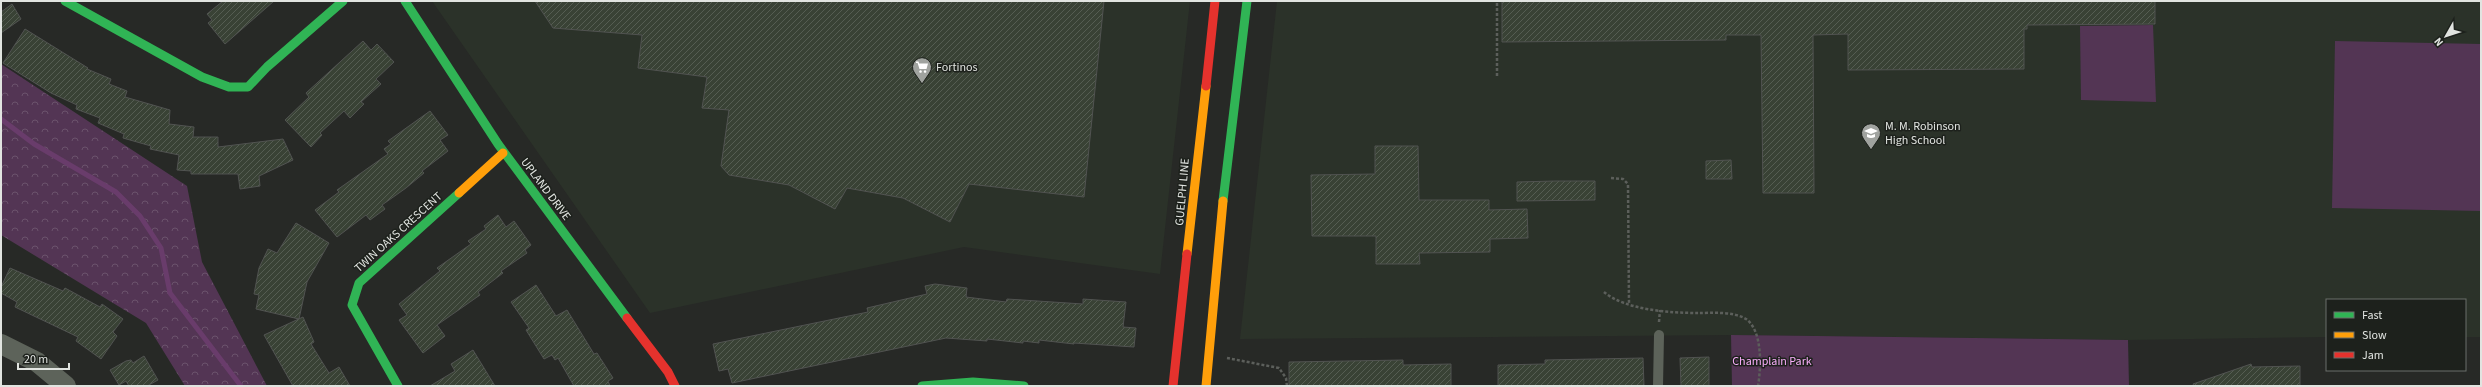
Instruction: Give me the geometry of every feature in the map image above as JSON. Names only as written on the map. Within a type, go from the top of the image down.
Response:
[{"type":"street","points":[[65,1],[202,77],[229,87],[248,87],[267,66],[343,1]]},
{"type":"street","name":"UPLAND DRIVE","points":[[405,1],[436,54],[503,153],[668,372],[675,386]]},
{"type":"street","name":"GUELPH LINE","points":[[1173,386],[1185,319],[1215,1]]},
{"type":"street","points":[[1206,386],[1208,321],[1247,1]]},
{"type":"street","name":"TWIN OAKS CRESCENT","points":[[398,386],[352,305],[360,283],[503,153]]},
{"type":"street","points":[[1,344],[37,362],[66,386]]},
{"type":"street","points":[[922,386],[964,383],[1012,383],[1024,386]]},
{"type":"lane","points":[[1658,386],[1659,335]]},
{"type":"path","points":[[1497,1],[1497,76]]},
{"type":"path","points":[[1611,178],[1623,180],[1628,184],[1629,303]]},
{"type":"path","points":[[1604,292],[1614,300],[1654,310],[1727,314],[1745,319],[1754,329],[1758,342],[1758,386]]},
{"type":"path","points":[[1227,358],[1279,368],[1286,378],[1287,386]]},
{"type":"shaded area","points":[[432,1],[1190,1],[1160,274],[964,247],[650,313]]},
{"type":"shaded area","name":"M. M. Robinson High School","points":[[1277,1],[2481,1],[2481,337],[2466,337],[2466,299],[2326,299],[2326,337],[2128,340],[1731,335],[1240,339]]},
{"type":"green space","points":[[2153,25],[2156,102],[2081,100],[2080,26]]},
{"type":"green space","points":[[2335,41],[2481,44],[2481,211],[2332,208]]},
{"type":"green space","points":[[1,64],[187,186],[202,262],[267,386],[185,386],[146,323],[1,235]]},
{"type":"green space","name":"Champlain Park","points":[[1731,335],[2128,340],[2129,386],[1732,386]]},
{"type":"building","points":[[223,1],[274,1],[225,44],[208,23],[212,20],[207,14]]},
{"type":"building","points":[[535,1],[1104,1],[1084,197],[969,184],[950,222],[903,198],[847,188],[835,209],[789,185],[729,175],[721,166],[729,110],[702,108],[707,77],[638,68],[642,35],[553,28]]},
{"type":"building","points":[[1502,1],[2155,1],[2155,24],[2027,25],[2027,29],[2024,29],[2024,69],[1848,70],[1848,34],[1813,35],[1814,193],[1763,193],[1761,35],[1726,35],[1726,40],[1502,42]]},
{"type":"building","points":[[12,4],[21,19],[1,33],[1,12]]},
{"type":"building","points":[[25,29],[88,68],[87,69],[111,79],[109,84],[127,91],[125,97],[170,110],[169,124],[194,127],[193,137],[218,137],[218,147],[283,139],[293,160],[259,176],[260,186],[240,189],[238,174],[191,174],[191,171],[177,170],[179,155],[150,149],[151,146],[123,138],[124,134],[98,123],[100,118],[76,109],[77,105],[51,93],[3,63]]},
{"type":"building","points":[[363,41],[371,50],[377,44],[394,62],[376,79],[381,84],[361,102],[364,104],[350,118],[344,111],[320,133],[322,135],[311,147],[285,120],[309,97],[306,93]]},
{"type":"building","points":[[430,111],[448,135],[440,140],[448,151],[422,171],[424,173],[406,188],[382,205],[385,209],[370,220],[366,215],[337,237],[315,210],[339,192],[337,190],[388,154],[384,149],[391,144],[388,141]]},
{"type":"building","points":[[1375,146],[1418,146],[1419,200],[1489,200],[1489,210],[1527,209],[1528,238],[1490,239],[1490,252],[1419,253],[1420,264],[1376,264],[1376,236],[1312,236],[1311,175],[1375,174]]},
{"type":"building","points":[[1731,160],[1732,179],[1706,179],[1706,161]]},
{"type":"building","points":[[1595,181],[1595,200],[1517,201],[1517,182]]},
{"type":"building","points":[[498,215],[506,227],[514,221],[531,245],[525,250],[527,253],[501,271],[503,273],[478,292],[480,295],[437,325],[445,336],[423,353],[399,320],[407,315],[399,304],[440,271],[437,268],[471,244],[468,241],[486,229],[484,226]]},
{"type":"building","points":[[296,223],[329,243],[307,282],[299,319],[256,309],[259,295],[254,294],[259,268],[268,249],[277,253]]},
{"type":"building","points":[[10,268],[63,291],[65,288],[100,307],[102,304],[123,319],[113,332],[117,336],[101,359],[76,341],[78,337],[15,307],[17,302],[1,293],[1,287]]},
{"type":"building","points":[[935,284],[967,288],[966,297],[1006,302],[1007,299],[1083,304],[1083,299],[1126,302],[1123,327],[1136,328],[1134,347],[1074,344],[1039,340],[1039,343],[1023,341],[1023,343],[987,339],[987,341],[946,338],[732,383],[728,369],[719,371],[713,344],[868,312],[867,308],[927,294],[925,286]]},
{"type":"building","points":[[536,285],[556,316],[567,310],[594,354],[597,353],[613,378],[608,381],[610,386],[574,386],[558,358],[555,360],[552,355],[544,359],[526,330],[529,328],[511,302]]},
{"type":"building","points":[[303,317],[314,342],[311,344],[329,373],[339,367],[350,386],[293,386],[264,335]]},
{"type":"building","points":[[473,350],[495,386],[430,386],[455,371],[451,364]]},
{"type":"building","points":[[144,356],[158,380],[147,386],[129,386],[126,381],[119,385],[110,370],[126,361],[131,360],[133,363]]},
{"type":"building","points":[[1709,357],[1709,386],[1681,386],[1680,358]]},
{"type":"building","points":[[1643,358],[1644,386],[1498,386],[1498,365],[1545,364],[1545,360]]},
{"type":"building","points":[[1403,360],[1403,365],[1451,364],[1451,386],[1289,386],[1289,362]]},
{"type":"building","points":[[2251,364],[2252,367],[2300,366],[2300,386],[2194,386],[2193,384]]},
{"type":"waterway","points":[[1,119],[34,144],[116,192],[140,216],[161,248],[170,293],[241,386]]},
{"type":"traffic: fast","points":[[65,1],[202,77],[229,87],[248,87],[267,67],[343,1]]},
{"type":"traffic: fast","points":[[405,1],[498,144],[627,318]]},
{"type":"traffic: fast","points":[[1223,201],[1247,1]]},
{"type":"traffic: fast","points":[[398,386],[352,305],[359,283],[459,193]]},
{"type":"traffic: fast","points":[[922,386],[973,382],[1024,386]]},
{"type":"traffic: slow","points":[[1187,254],[1206,86]]},
{"type":"traffic: slow","points":[[459,193],[503,153]]},
{"type":"traffic: slow","points":[[1206,386],[1223,201]]},
{"type":"traffic: jam","points":[[1206,86],[1215,1]]},
{"type":"traffic: jam","points":[[1173,386],[1187,254]]},
{"type":"traffic: jam","points":[[627,318],[668,372],[675,386]]},
{"type":"place","name":"Fortinos","points":[[922,84]]},
{"type":"place","name":"M. M. Robinson High School","points":[[1871,150]]}]
